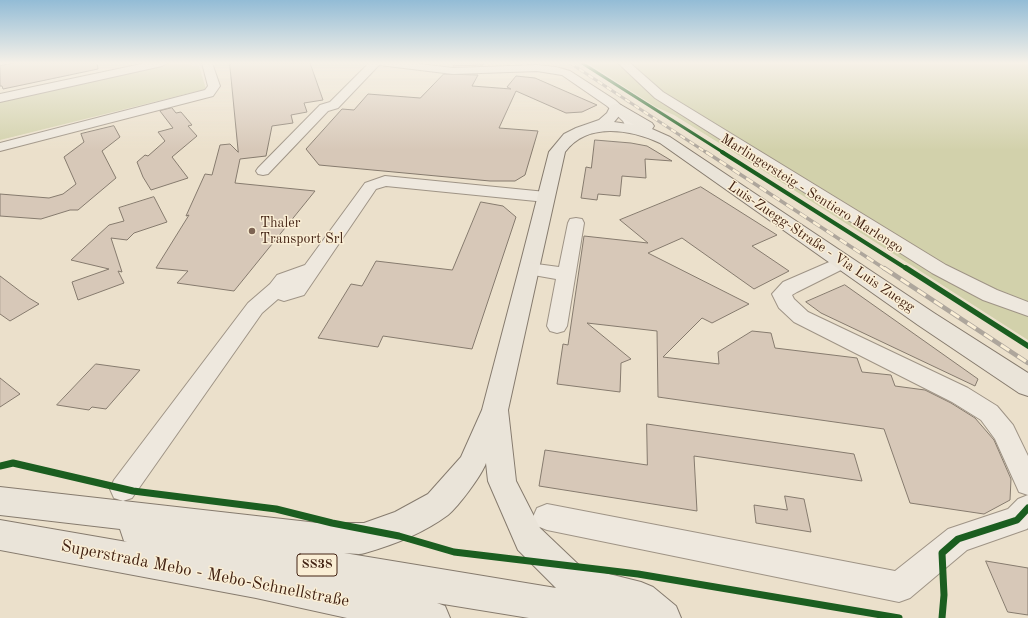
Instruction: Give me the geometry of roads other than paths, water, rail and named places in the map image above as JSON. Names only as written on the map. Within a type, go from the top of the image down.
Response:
[{"type":"main road","points":[[0,501],[318,538],[364,538],[402,525],[439,504],[471,466],[496,410],[557,152],[565,141],[573,134],[608,122],[612,117],[613,106],[650,128],[664,140]]},
{"type":"main road","name":"Luis-Zuegg-Straße - Via Luis Zuegg","points":[[589,129],[606,126],[633,128],[645,131],[664,140],[926,319],[1028,386]]},
{"type":"main road","points":[[496,410],[502,481],[529,539],[572,581],[641,599],[664,618]]},
{"type":"main road","name":"Superstrada Mebo - Mebo-Schnellstraße","points":[[0,501],[245,552],[489,596],[636,618]]},
{"type":"main road","name":"Superstrada Mebo - Mebo-Schnellstraße","points":[[0,535],[256,581],[388,610],[433,618]]},
{"type":"street","points":[[0,98],[29,92]]},
{"type":"street","points":[[0,146],[210,92]]},
{"type":"street","points":[[263,171],[324,108],[334,105],[347,92]]},
{"type":"street","points":[[593,92],[628,119],[633,128]]},
{"type":"street","points":[[655,92],[938,269],[990,295],[1028,309]]},
{"type":"street","points":[[595,107],[613,106]]},
{"type":"street","points":[[123,489],[255,308],[277,289],[284,294],[297,290],[370,186],[385,181],[546,197]]},
{"type":"street","points":[[557,326],[576,223]]},
{"type":"street","points":[[843,262],[790,287],[782,294],[786,303],[801,317],[960,395],[989,413],[1004,432],[1028,483]]},
{"type":"street","points":[[529,269],[566,274]]},
{"type":"street","points":[[547,517],[899,587],[942,554],[958,539],[1017,520],[1028,508]]},
{"type":"railway","points":[[614,92],[707,153]]},
{"type":"railway","points":[[706,152],[885,269]]},
{"type":"railway","points":[[884,268],[1028,363]]},
{"type":"place","name":"Thaler Transport Srl","points":[[252,231]]}]
